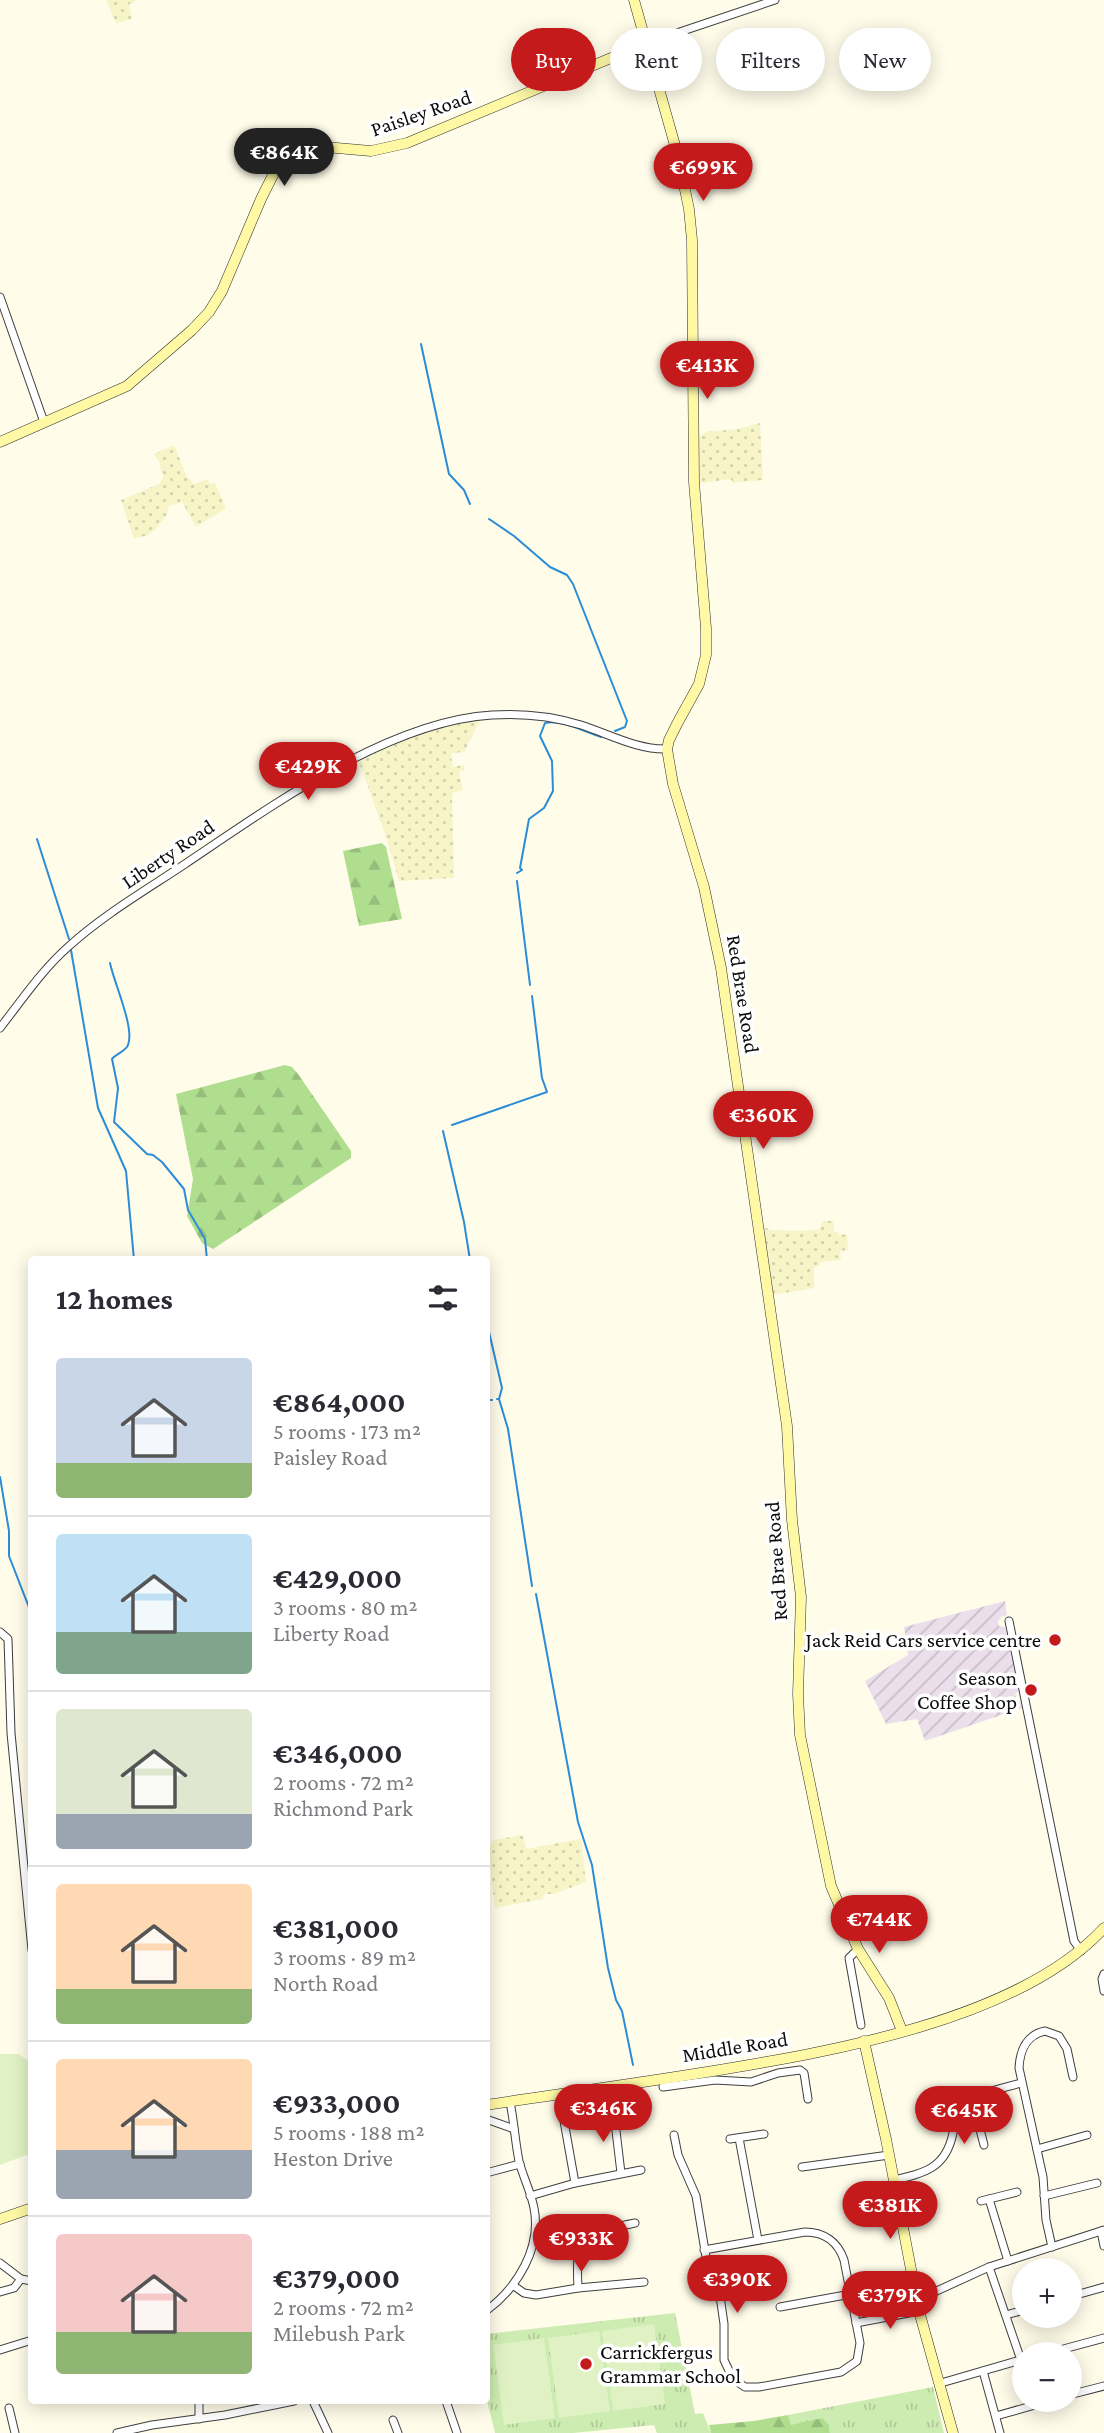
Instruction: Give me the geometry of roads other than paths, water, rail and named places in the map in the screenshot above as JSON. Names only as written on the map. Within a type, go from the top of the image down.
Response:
[{"type":"street","points":[[634,0],[642,28]]},
{"type":"street","points":[[692,28],[775,0]]},
{"type":"street","name":"Paisley Road","points":[[0,442],[127,386],[192,330],[209,312],[222,291],[261,199],[289,151],[301,146],[314,146],[370,151],[407,143],[610,58]]},
{"type":"street","points":[[660,91],[678,156],[690,219],[694,482],[706,628],[706,655],[699,684],[667,749]]},
{"type":"street","points":[[0,297],[44,422]]},
{"type":"street","name":"Liberty Road","points":[[0,1028],[59,956],[90,929],[301,789],[406,734],[459,719],[529,715],[563,720],[645,747],[667,749]]},
{"type":"street","name":"Red Brae Road","points":[[667,749],[673,784],[704,887],[721,968],[784,1401],[792,1520],[801,1597],[798,1694],[800,1735],[831,1886],[858,1949],[888,1998],[902,2031]]},
{"type":"street","points":[[1009,1621],[1074,1941],[1081,1951]]},
{"type":"street","points":[[0,1632],[8,1639],[11,1732],[28,1908]]},
{"type":"street","name":"Middle Road","points":[[490,2104],[748,2065],[808,2054],[902,2031],[943,2018],[1048,1975],[1081,1951],[1104,1928]]},
{"type":"street","points":[[858,1949],[849,1958],[861,2025]]},
{"type":"street","points":[[1104,1974],[1104,1991]]},
{"type":"street","points":[[1052,2247],[1047,2226],[1043,2177],[1021,2083],[1019,2062],[1024,2044],[1034,2034],[1045,2031],[1054,2033],[1063,2040],[1073,2077]]},
{"type":"street","points":[[864,2041],[919,2311],[953,2433]]},
{"type":"street","points":[[748,2065],[751,2082]]},
{"type":"street","points":[[663,2087],[715,2080],[751,2082],[778,2073],[803,2070],[808,2099]]},
{"type":"street","points":[[894,2180],[918,2174],[941,2162],[951,2143],[957,2113],[972,2099],[1021,2083]]},
{"type":"street","points":[[972,2099],[984,2145]]},
{"type":"street","points":[[490,2306],[514,2286],[533,2239],[535,2216],[520,2164],[510,2102]]},
{"type":"street","points":[[614,2113],[621,2173]]},
{"type":"street","points":[[490,2120],[514,2129]]},
{"type":"street","points":[[564,2121],[575,2183]]},
{"type":"street","points":[[730,2139],[764,2134]]},
{"type":"street","points":[[674,2135],[678,2155],[696,2196],[704,2250],[719,2289],[724,2324],[725,2365],[733,2379],[741,2385],[759,2387],[847,2369],[857,2361],[860,2343],[843,2256],[836,2245],[826,2237],[805,2232],[704,2250]]},
{"type":"street","points":[[1037,2149],[1087,2135]]},
{"type":"street","points":[[739,2138],[758,2240]]},
{"type":"street","points":[[802,2167],[889,2155]]},
{"type":"street","points":[[490,2172],[520,2164]]},
{"type":"street","points":[[530,2196],[575,2183],[641,2170]]},
{"type":"street","points":[[1044,2196],[1097,2183]]},
{"type":"street","points":[[1008,2261],[985,2200],[1017,2192]]},
{"type":"street","points":[[0,2219],[28,2208]]},
{"type":"street","points":[[578,2288],[577,2252],[581,2240],[593,2232],[635,2223]]},
{"type":"street","points":[[917,2300],[989,2267],[1102,2230],[1104,2246]]},
{"type":"street","points":[[0,2263],[21,2279],[28,2280]]},
{"type":"street","points":[[989,2267],[1016,2342]]},
{"type":"street","points":[[0,2292],[13,2288],[21,2279]]},
{"type":"street","points":[[514,2286],[524,2293],[536,2295],[644,2281]]},
{"type":"street","points":[[1082,2293],[1104,2287]]},
{"type":"street","points":[[780,2307],[851,2294]]},
{"type":"street","points":[[856,2323],[919,2311]]},
{"type":"street","points":[[1006,2315],[1012,2313]]},
{"type":"street","points":[[1082,2344],[1104,2338]]},
{"type":"street","points":[[0,2350],[28,2341]]},
{"type":"street","points":[[941,2383],[1012,2363]]},
{"type":"street","points":[[983,2371],[1000,2433]]},
{"type":"street","points":[[1082,2392],[1104,2386]]},
{"type":"street","points":[[199,2404],[199,2419]]},
{"type":"street","points":[[314,2404],[328,2433]]},
{"type":"street","points":[[447,2404],[457,2433]]},
{"type":"street","points":[[117,2433],[199,2419],[256,2405]]},
{"type":"street","points":[[9,2408],[15,2433]]},
{"type":"street","points":[[996,2416],[1012,2411]]},
{"type":"street","points":[[393,2420],[398,2433]]},
{"type":"street","points":[[172,2423],[172,2433]]},
{"type":"waterway","points":[[421,344],[449,474],[464,490],[470,504]]},
{"type":"waterway","points":[[489,519],[550,567],[567,575],[573,584],[627,721],[625,727],[615,731]]},
{"type":"waterway","points":[[517,873],[522,870],[520,868],[529,819],[544,808],[553,791],[552,761],[540,736],[545,723],[566,724],[601,737]]},
{"type":"waterway","points":[[37,839],[69,939]]},
{"type":"waterway","points":[[517,881],[530,985]]},
{"type":"waterway","points":[[71,950],[98,1108],[126,1171],[134,1256]]},
{"type":"waterway","points":[[110,963],[129,1028],[127,1047],[112,1059],[118,1088],[114,1122],[147,1154],[162,1162],[184,1189],[188,1210],[205,1239],[207,1256]]},
{"type":"waterway","points":[[452,1125],[547,1092],[542,1078],[532,996]]},
{"type":"waterway","points":[[443,1131],[469,1256]]},
{"type":"waterway","points":[[490,1336],[502,1388],[499,1399]]},
{"type":"waterway","points":[[497,1399],[508,1429],[532,1586]]},
{"type":"waterway","points":[[0,1477],[9,1531],[9,1556],[28,1605]]},
{"type":"waterway","points":[[536,1594],[578,1822],[592,1865],[608,1968],[616,2000],[622,2011],[633,2065]]},
{"type":"waterway","points":[[637,2089],[642,2112]]},
{"type":"place","name":"Jack Reid Cars service centre","points":[[1055,1640]]},
{"type":"place","name":"Season Coffee Shop","points":[[1031,1690]]},
{"type":"place","name":"Carrickfergus Grammar School","points":[[586,2364]]}]
